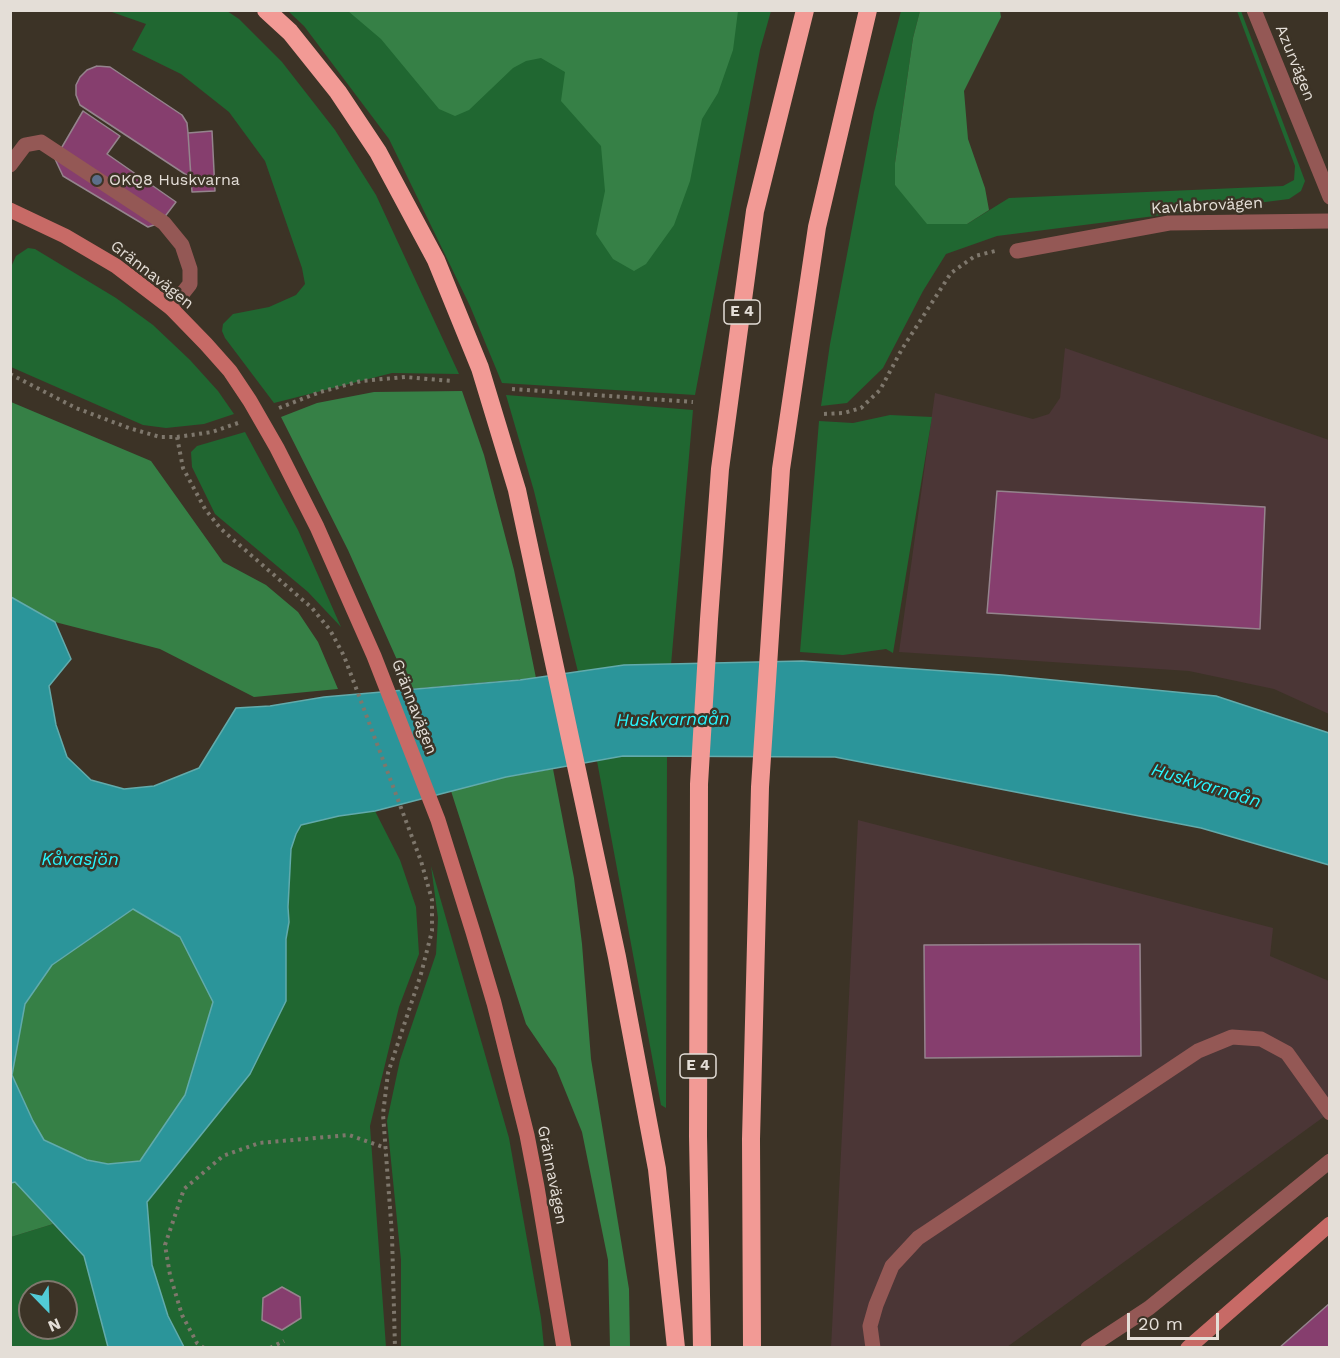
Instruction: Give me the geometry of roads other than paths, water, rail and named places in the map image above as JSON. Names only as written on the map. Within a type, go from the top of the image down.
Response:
[{"type":"highway","points":[[266,10],[290,32],[338,92],[378,152],[436,261],[484,380],[517,490],[617,957],[657,1170],[676,1347]]},
{"type":"highway","name":"E 4","points":[[702,1347],[698,1136],[699,784],[720,469],[755,211],[805,10]]},
{"type":"highway","points":[[752,1347],[751,1127],[760,787],[781,469],[817,227],[868,10]]},
{"type":"main road","name":"Grännavägen","points":[[10,210],[65,236],[116,266],[171,308],[230,371],[278,448],[317,527],[374,656],[438,820],[494,1003],[537,1187],[564,1347]]},
{"type":"main road","points":[[1188,1347],[1329,1224]]},
{"type":"street","name":"Azurvägen","points":[[1254,10],[1329,196]]},
{"type":"street","points":[[10,165],[25,145],[41,142],[164,223],[182,246],[190,269],[190,284],[171,308]]},
{"type":"street","name":"Kavlabrovägen","points":[[1017,250],[1169,223],[1329,221]]},
{"type":"street","points":[[873,1347],[870,1326],[892,1266],[918,1238],[1198,1052],[1232,1036],[1261,1039],[1287,1053],[1329,1113]]},
{"type":"street","points":[[1088,1347],[1149,1308],[1329,1161]]},
{"type":"water","points":[[11,597],[55,622],[71,659],[49,686],[56,725],[67,757],[91,780],[124,789],[154,786],[199,768],[236,708],[270,706],[324,697],[520,680],[624,665],[802,661],[1002,675],[1216,696],[1329,733],[1329,865],[1201,828],[835,757],[623,756],[506,777],[375,811],[301,825],[291,849],[289,922],[286,939],[286,1001],[250,1074],[147,1202],[152,1265],[168,1316],[184,1347],[108,1347],[84,1256],[15,1182],[11,1183]],"holes":[[[133,909],[180,937],[213,1002],[185,1095],[140,1161],[108,1164],[87,1160],[44,1140],[12,1075],[25,1004],[52,965]]]},
{"type":"place","name":"OKQ8 Huskvarna","points":[[97,180]]},
{"type":"water label","name":"Huskvarnaån","points":[[673,720]]},
{"type":"water label","name":"Huskvarnaån","points":[[1206,786]]},
{"type":"water label","name":"Kåvasjön","points":[[80,860]]}]
